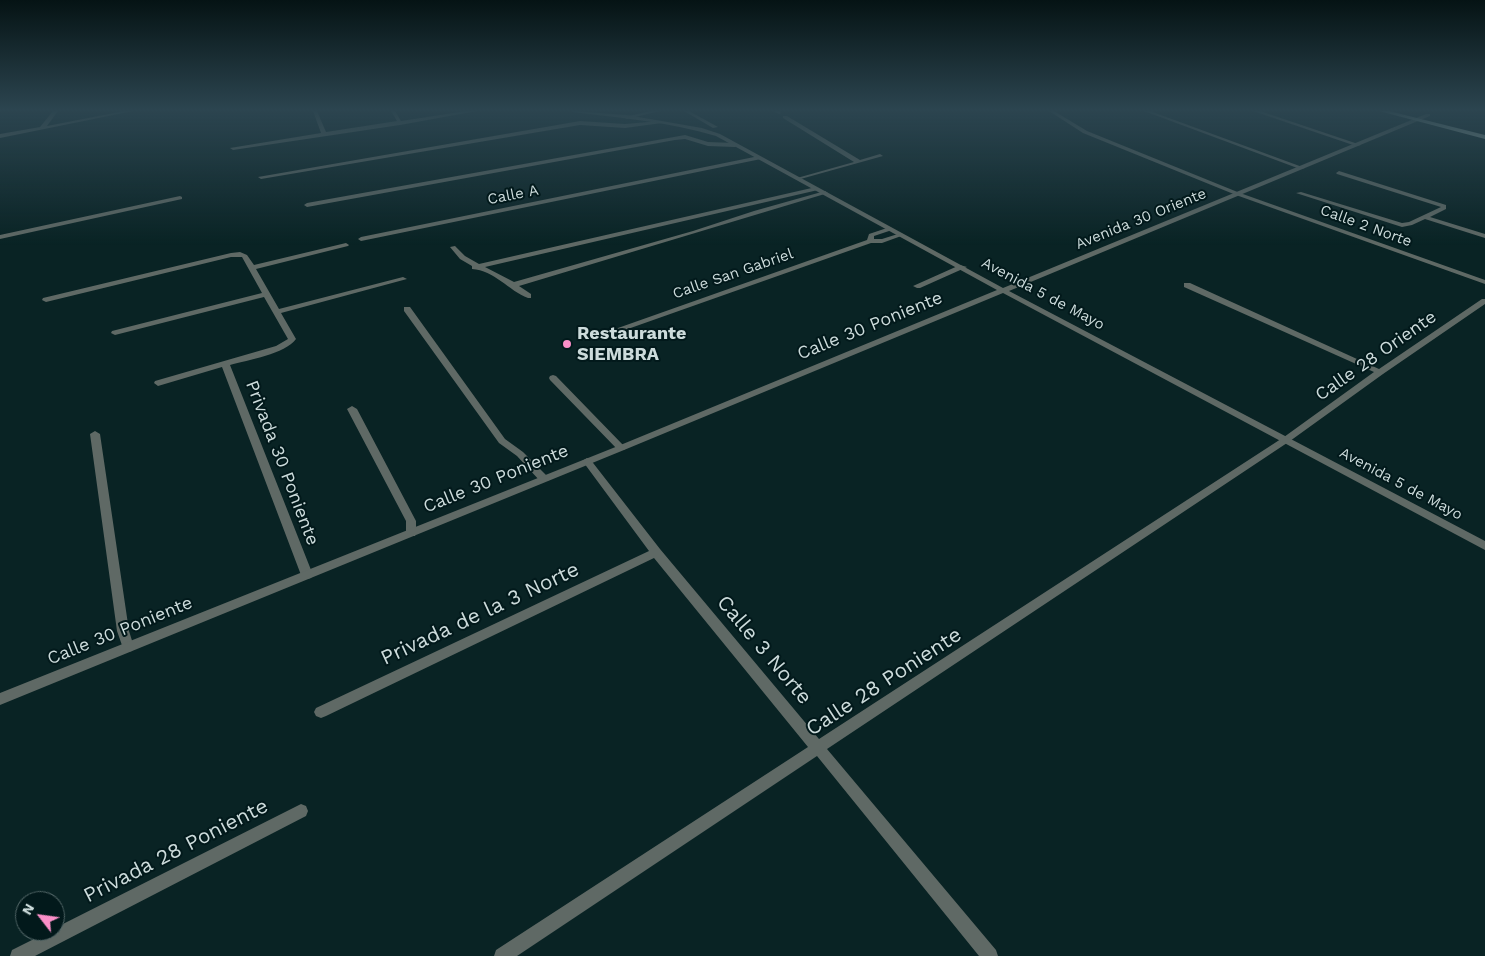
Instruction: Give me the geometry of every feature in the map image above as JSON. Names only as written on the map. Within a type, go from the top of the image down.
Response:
[{"type":"street","points":[[261,177],[385,156]]},
{"type":"street","points":[[307,205],[578,156]]},
{"type":"street","name":"Avenida 5 de Mayo","points":[[755,156],[964,267],[1004,291],[1287,439],[1485,546]]},
{"type":"street","points":[[848,156],[859,162]]},
{"type":"street","points":[[799,179],[880,156]]},
{"type":"street","name":"Calle 2 Norte","points":[[1143,156],[1238,194],[1485,282]]},
{"type":"street","points":[[1268,156],[1302,168]]},
{"type":"street","name":"Avenida 30 Oriente","points":[[1004,291],[1332,156]]},
{"type":"street","name":"Calle A","points":[[361,239],[759,158]]},
{"type":"street","points":[[1298,193],[1402,225],[1444,208],[1444,206],[1339,173]]},
{"type":"street","points":[[513,285],[626,242],[746,206],[816,188]]},
{"type":"street","points":[[475,267],[696,232],[756,212],[825,193]]},
{"type":"street","points":[[0,237],[180,198]]},
{"type":"street","points":[[1424,217],[1485,236]]},
{"type":"street","name":"Calle San Gabriel","points":[[870,241],[871,235],[890,228]]},
{"type":"street","name":"Calle San Gabriel","points":[[605,334],[870,241],[882,241],[901,234]]},
{"type":"street","points":[[252,268],[346,245]]},
{"type":"street","points":[[453,247],[460,257],[475,267],[494,274],[528,296]]},
{"type":"street","name":"Privada 30 Poniente","points":[[46,300],[231,255],[240,254],[245,256],[292,339],[290,343],[279,348],[158,383]]},
{"type":"street","points":[[917,286],[964,267]]},
{"type":"street","points":[[277,312],[403,279]]},
{"type":"street","points":[[1187,286],[1380,372]]},
{"type":"street","name":"Calle 30 Poniente","points":[[0,698],[411,533],[587,460],[621,448],[1004,291]]},
{"type":"street","points":[[115,333],[266,294]]},
{"type":"street","name":"Calle 28 Oriente","points":[[1287,439],[1380,372],[1485,301]]},
{"type":"street","points":[[407,309],[502,441],[520,454],[544,479]]},
{"type":"street","name":"Privada 30 Poniente","points":[[225,364],[306,575]]},
{"type":"street","points":[[552,378],[621,448]]},
{"type":"street","points":[[352,409],[411,521],[411,533]]},
{"type":"street","points":[[95,434],[124,631],[128,647]]},
{"type":"street","name":"Calle 28 Poniente","points":[[502,956],[1287,439]]},
{"type":"street","name":"Calle 3 Norte","points":[[587,460],[656,552],[820,748],[990,956]]},
{"type":"street","name":"Privada de la 3 Norte","points":[[321,712],[656,552]]},
{"type":"street","name":"Privada 28 Poniente","points":[[18,956],[301,812]]},
{"type":"place","name":"Restaurante SIEMBRA","points":[[567,344]]}]
